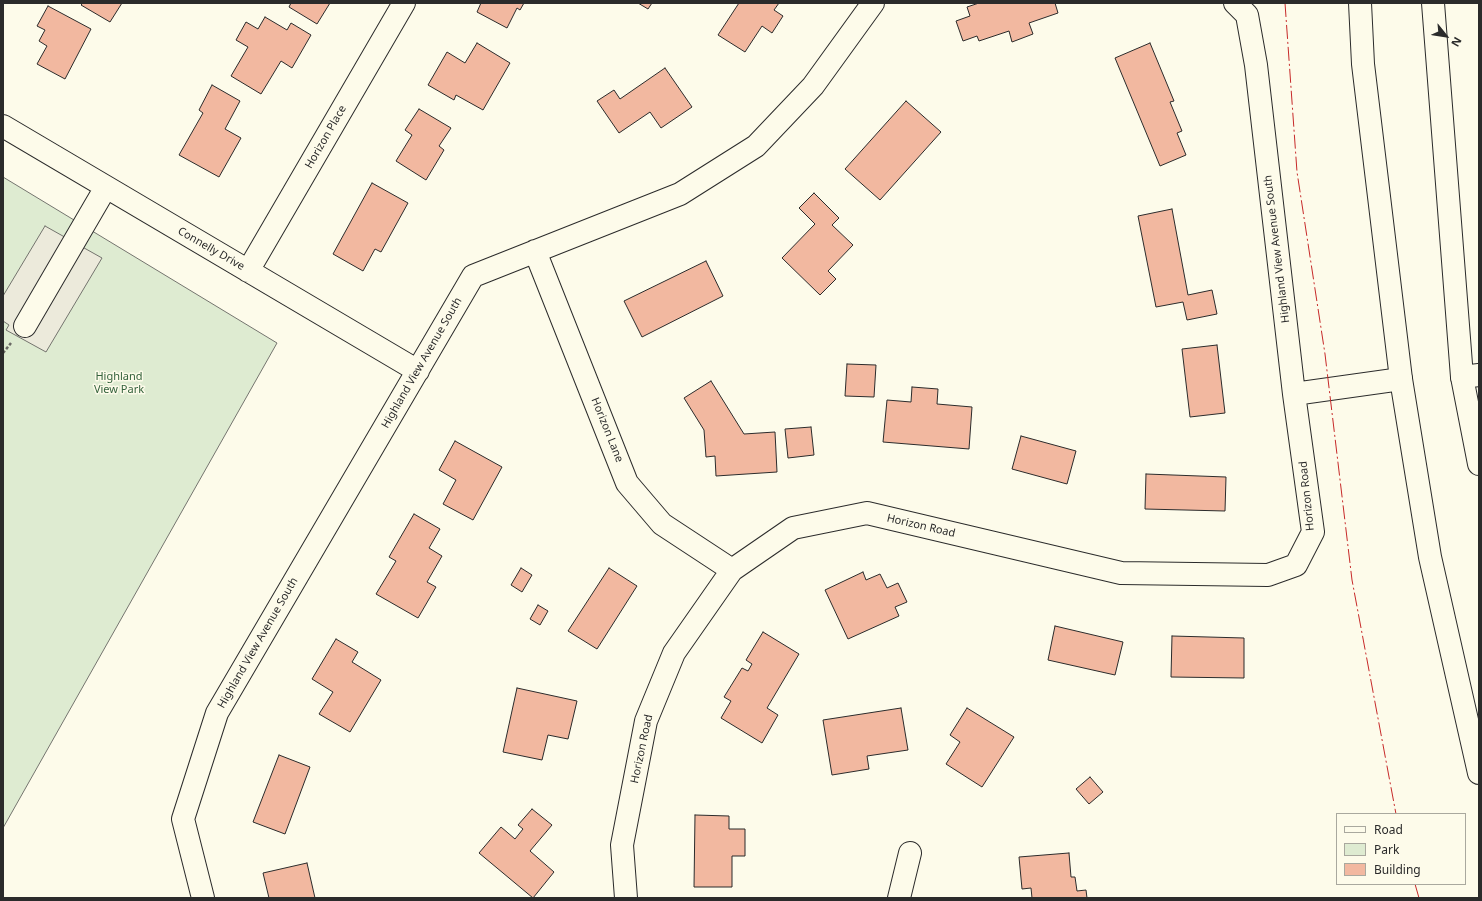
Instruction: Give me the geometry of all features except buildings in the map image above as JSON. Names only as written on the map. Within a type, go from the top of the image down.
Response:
[{"type":"main road","name":"Horizon Place","points":[[248,271],[404,3]]},
{"type":"main road","name":"Highland View Avenue South","points":[[202,898],[183,819],[217,713],[473,276],[680,194],[756,146],[813,86],[873,3]]},
{"type":"main road","name":"Highland View Avenue South","points":[[1235,3],[1247,14],[1256,65],[1294,394]]},
{"type":"main road","points":[[1360,3],[1363,64],[1401,379],[1430,557],[1479,773]]},
{"type":"main road","points":[[1433,3],[1479,464]]},
{"type":"main road","name":"Connelly Drive","points":[[3,126],[418,371]]},
{"type":"main road","points":[[24,326],[106,187]]},
{"type":"main road","name":"Horizon Lane","points":[[535,251],[628,482],[662,524],[732,570]]},
{"type":"main road","points":[[1294,394],[1401,379]]},
{"type":"main road","name":"Horizon Road","points":[[626,898],[622,845],[646,721],[674,653],[732,570],[794,528],[867,513],[1121,573],[1268,575],[1296,564],[1313,532],[1294,394]]},
{"type":"main road","points":[[899,898],[910,853]]},
{"type":"green space","name":"Highland View Park","points":[[3,177],[277,343],[3,828]]},
{"type":"shaded area","points":[[45,226],[102,258],[46,352],[6,330],[9,325],[3,321],[3,296]]},
{"type":"power","points":[[1285,3],[1297,172],[1325,354],[1352,580],[1396,813]]},
{"type":"power","points":[[1415,885],[1419,898]]}]
